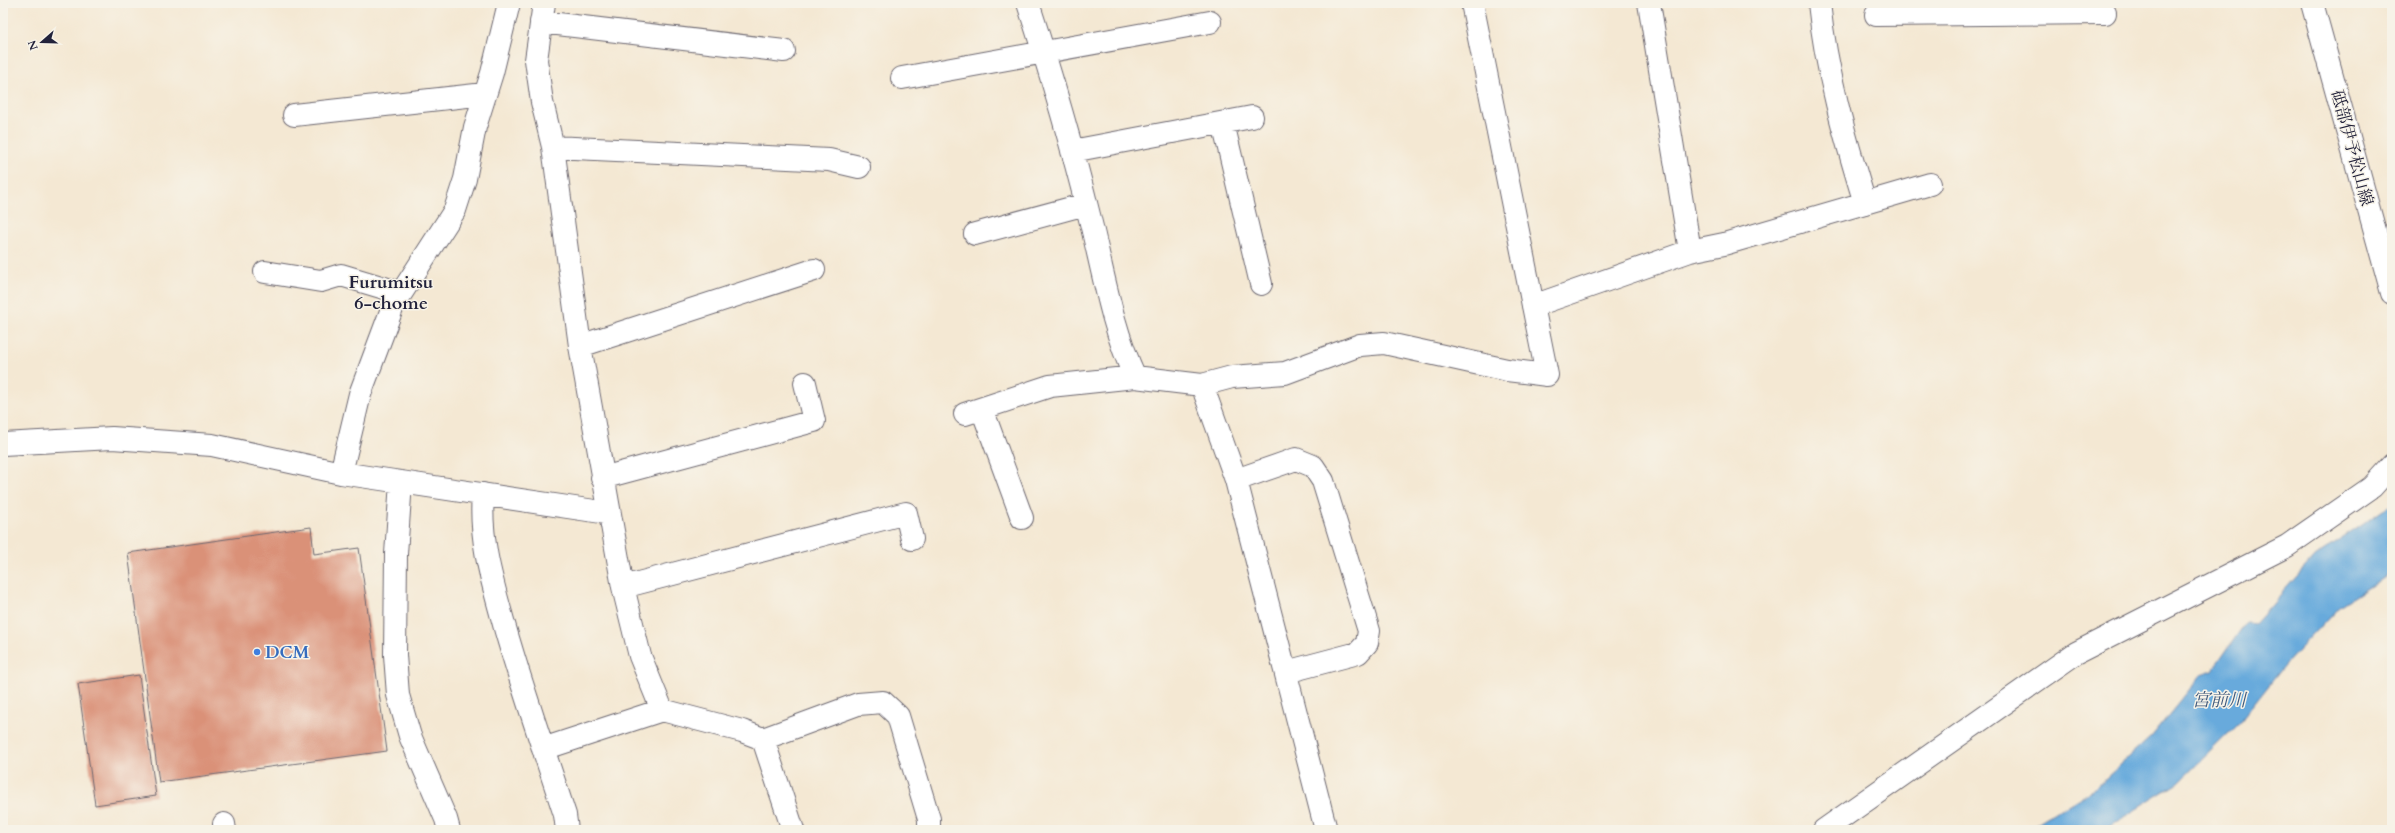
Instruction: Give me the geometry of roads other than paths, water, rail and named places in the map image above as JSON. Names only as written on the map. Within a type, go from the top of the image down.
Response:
[{"type":"street","points":[[341,473],[360,394],[393,306],[455,210],[465,180],[474,128],[485,94],[509,3]]},
{"type":"street","points":[[1028,3],[1044,51],[1072,151],[1123,353],[1135,377]]},
{"type":"street","points":[[1022,518],[974,412],[1050,386],[1135,377],[1202,385],[1232,377],[1285,373],[1360,345],[1384,343],[1507,370],[1547,375],[1472,3]]},
{"type":"street","points":[[1649,3],[1690,251]]},
{"type":"street","points":[[1819,3],[1822,33],[1845,138],[1865,203]]},
{"type":"street","name":"砥部伊予松山線","points":[[2312,3],[2392,293]]},
{"type":"street","points":[[1876,15],[1905,9],[2076,8],[2105,13]]},
{"type":"street","points":[[662,710],[640,656],[623,587],[602,478],[580,346],[554,147],[542,102],[536,60],[543,12],[784,51]]},
{"type":"street","points":[[902,78],[1210,22]]},
{"type":"street","points":[[294,116],[485,94]]},
{"type":"street","points":[[1072,151],[1252,117]]},
{"type":"street","points":[[1223,123],[1261,284]]},
{"type":"street","points":[[554,147],[829,160],[859,167]]},
{"type":"street","points":[[1533,306],[1690,251],[1724,244],[1930,184]]},
{"type":"street","points":[[975,234],[1086,204]]},
{"type":"street","points":[[580,346],[814,270]]},
{"type":"street","points":[[265,272],[321,281],[341,275],[401,293]]},
{"type":"street","points":[[602,478],[814,421],[805,383]]},
{"type":"street","points":[[1202,385],[1236,480],[1326,830]]},
{"type":"street","points":[[3,444],[112,438],[212,445],[341,473],[608,513]]},
{"type":"street","points":[[1236,480],[1296,459],[1313,466],[1324,481],[1369,631],[1367,643],[1358,652],[1286,672]]},
{"type":"street","points":[[1824,830],[2076,653],[2287,546],[2372,487],[2392,465]]},
{"type":"street","points":[[401,482],[396,554],[395,640],[398,695],[410,736],[446,819],[449,830]]},
{"type":"street","points":[[483,494],[482,528],[488,568],[517,670],[566,815],[567,830]]},
{"type":"street","points":[[623,587],[906,513],[912,539]]},
{"type":"street","points":[[543,749],[662,710],[742,731],[763,739],[858,704],[883,702],[898,716],[928,819],[929,830]]},
{"type":"street","points":[[763,739],[793,830]]},
{"type":"water","name":"宮前川","points":[[2392,504],[2392,572],[2340,606],[2285,665],[2239,723],[2178,783],[2103,830],[2027,830],[2094,789],[2151,737],[2202,674],[2213,670],[2246,622],[2255,623],[2314,557]]},
{"type":"place","name":"DCM","points":[[257,652]]},
{"type":"district","name":"Furumitsu 6-chome","points":[[391,292]]}]
